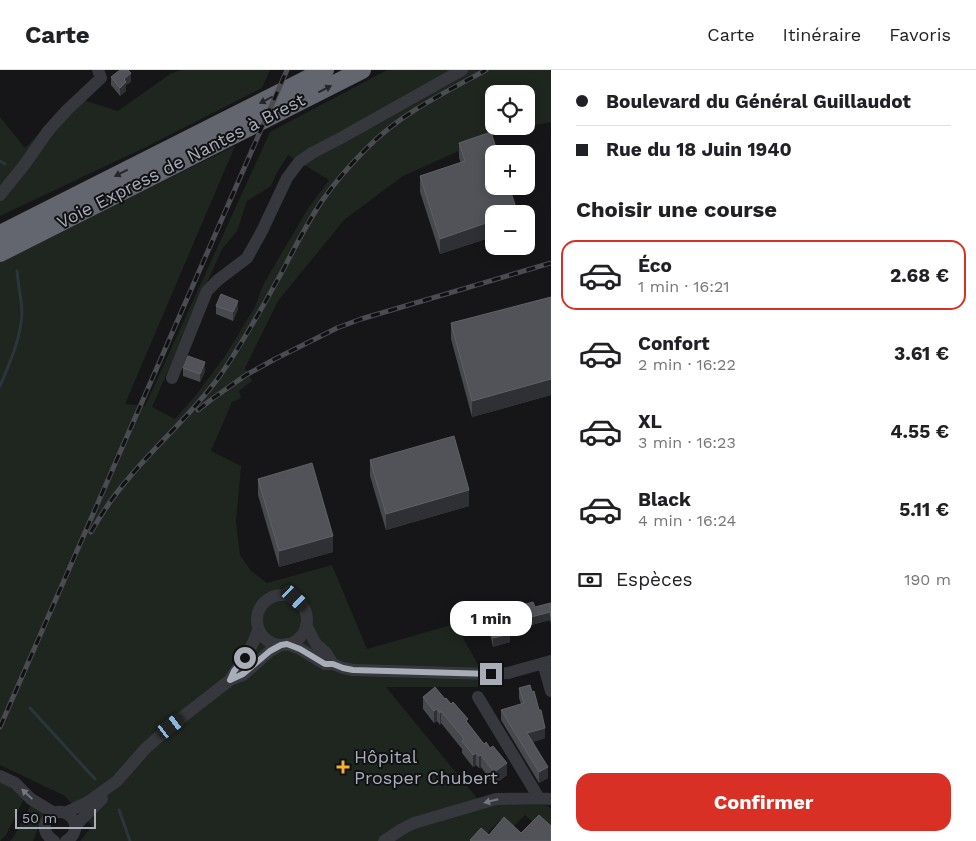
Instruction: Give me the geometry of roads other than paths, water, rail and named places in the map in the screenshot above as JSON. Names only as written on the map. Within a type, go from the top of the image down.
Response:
[{"type":"highway","name":"Voie Express de Nantes à Brest","points":[[0,234],[325,70]]},
{"type":"highway","name":"Voie Express de Nantes à Brest","points":[[0,253],[362,70]]},
{"type":"street","points":[[0,195],[67,110],[102,78],[98,70]]},
{"type":"street","points":[[172,378],[208,291],[218,280],[247,258],[262,232],[287,178],[299,162],[462,70]]},
{"type":"street","points":[[285,594],[295,598],[302,605],[306,613],[306,625],[300,637],[291,643],[274,644],[262,636],[258,630],[256,619],[259,609],[265,600],[274,595],[285,594]]},
{"type":"street","points":[[306,625],[316,644],[326,653],[333,664]]},
{"type":"street","points":[[230,680],[234,671],[248,653],[258,630]]},
{"type":"street","points":[[38,841],[45,830],[48,818],[88,802],[117,780],[171,726],[230,680],[243,674],[270,651],[284,644],[300,649],[325,664],[333,664],[353,670],[491,674],[508,673],[547,662],[551,690]]},
{"type":"street","points":[[478,697],[545,798]]},
{"type":"street","points":[[0,776],[15,783],[31,799],[72,818],[75,826]]},
{"type":"street","points":[[66,841],[73,835],[75,826],[117,785],[117,780]]},
{"type":"street","points":[[384,841],[414,823],[496,799],[545,798]]},
{"type":"street","points":[[45,830],[54,841]]},
{"type":"waterway","points":[[0,161],[5,164]]},
{"type":"waterway","points":[[0,386],[14,351],[21,324],[22,309],[17,271]]},
{"type":"waterway","points":[[30,708],[95,779]]},
{"type":"waterway","points":[[119,810],[130,841]]},
{"type":"railway","points":[[0,727],[287,70]]},
{"type":"railway","points":[[91,532],[108,504],[123,485],[209,391],[219,377],[253,324],[311,218],[343,174],[366,149],[393,125],[423,105],[486,70]]},
{"type":"railway","points":[[198,410],[246,375],[337,328],[361,319],[551,263]]},
{"type":"place","name":"Hôpital Prosper Chubert","points":[[343,767]]}]
